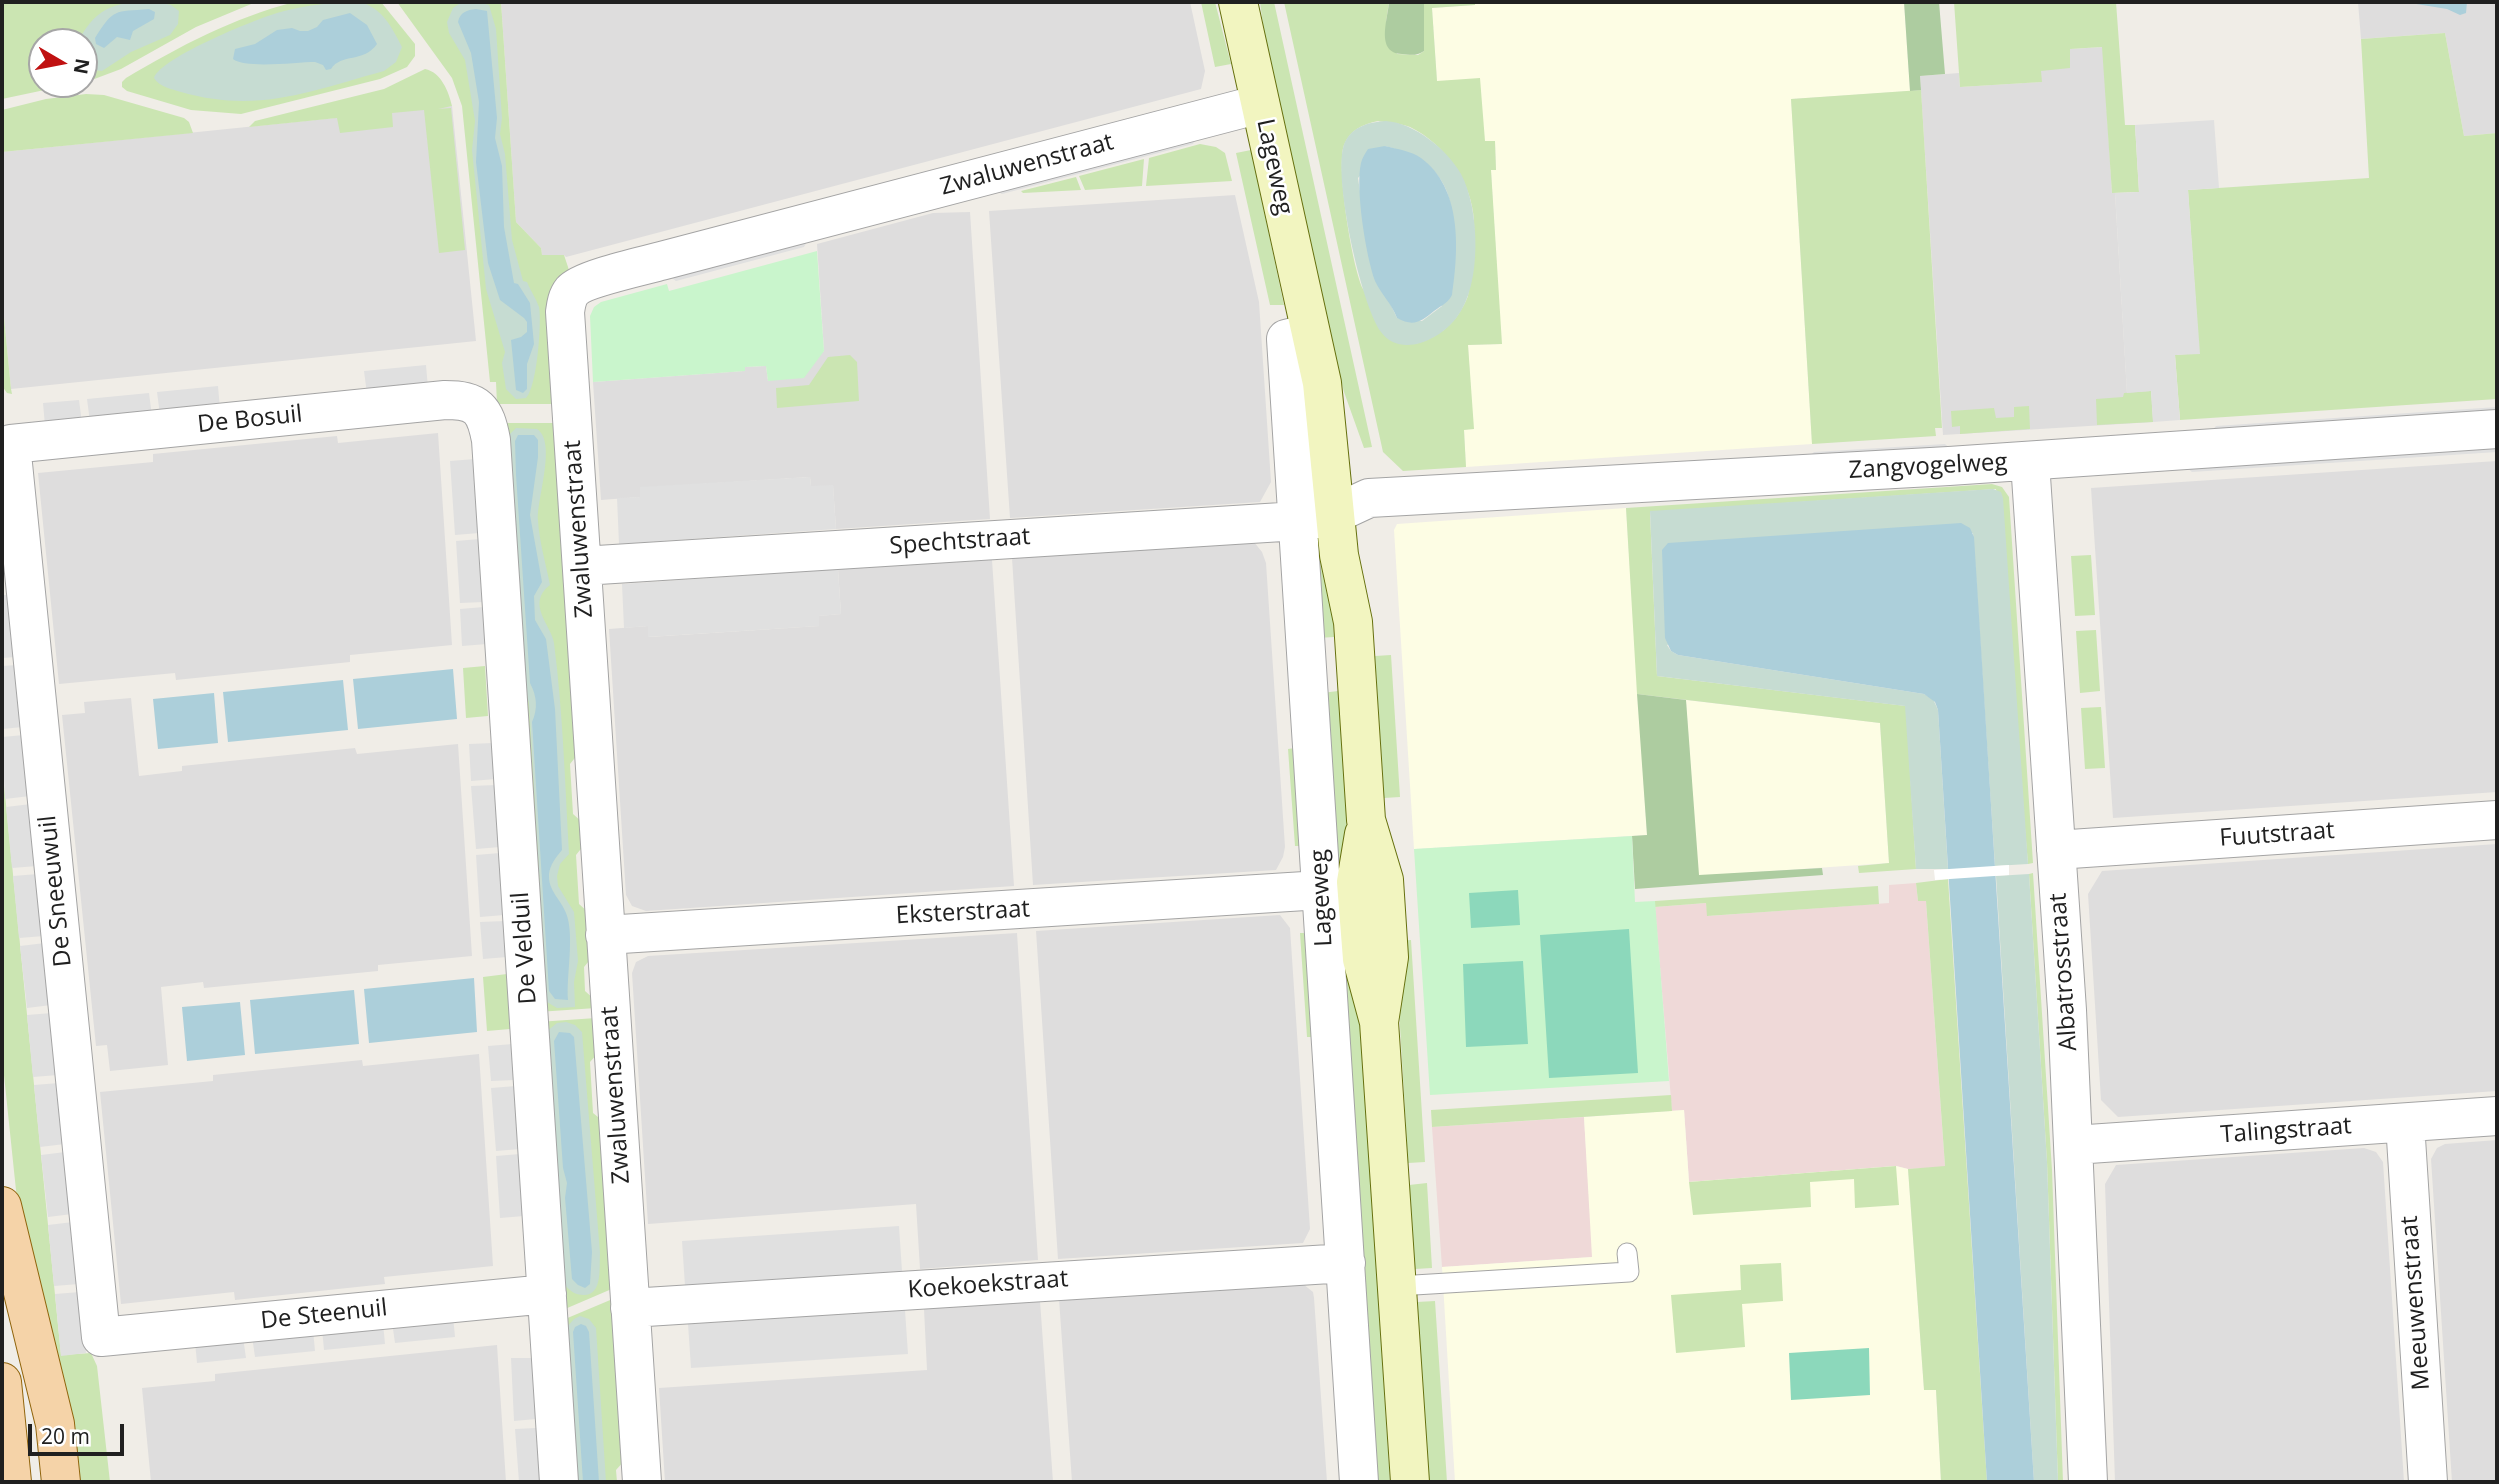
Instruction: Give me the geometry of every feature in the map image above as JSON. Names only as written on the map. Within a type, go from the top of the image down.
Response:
[{"type":"main road","points":[[2,1206],[55,1424],[61,1482]]},
{"type":"main road","points":[[3,1399],[12,1482]]},
{"type":"street","name":"Lageweg","points":[[1238,2],[1322,383],[1329,466],[1348,508],[1339,555],[1353,622],[1366,820],[1356,882],[1362,959],[1379,1022],[1410,1482]]},
{"type":"street","name":"Zwaluwenstraat","points":[[642,1482],[565,312],[573,289],[598,278],[661,261],[1260,104]]},
{"type":"street","name":"Lageweg","points":[[1310,333],[1286,339],[1359,1482]]},
{"type":"street","name":"De Bosuil","points":[[12,444],[445,400],[467,402],[484,414]]},
{"type":"street","name":"De Velduil","points":[[484,414],[491,440],[559,1482]]},
{"type":"street","name":"Zangvogelweg","points":[[1348,508],[1369,498],[2030,462],[2497,429]]},
{"type":"street","name":"De Sneeuwuil","points":[[12,444],[100,1337]]},
{"type":"street","name":"Albatrosstraat","points":[[2030,462],[2074,1145],[2088,1482]]},
{"type":"street","name":"Spechtstraat","points":[[582,566],[1298,521],[1326,518],[1348,508]]},
{"type":"street","name":"Fuutstraat","points":[[2056,850],[2497,820]]},
{"type":"street","name":"Eksterstraat","points":[[606,935],[1321,890]]},
{"type":"street","name":"Talingstraat","points":[[2074,1145],[2497,1116]]},
{"type":"street","name":"Meeuwenstraat","points":[[2405,1123],[2428,1482]]},
{"type":"street","name":"Koekoekstraat","points":[[630,1308],[1346,1263]]},
{"type":"street","name":"De Steenuil","points":[[100,1337],[547,1294]]},
{"type":"lane","points":[[1398,1286],[1629,1272],[1627,1253]]},
{"type":"shaded area","points":[[158,2],[171,5],[179,11],[178,24],[170,35],[131,52],[102,71],[98,71],[98,28],[87,28],[93,19],[111,7]]},
{"type":"shaded area","points":[[360,2],[380,14],[402,47],[396,62],[384,71],[284,97],[235,101],[181,92],[159,84],[154,78],[161,69],[192,49],[255,21],[302,7]]},
{"type":"shaded area","points":[[478,2],[489,5],[496,29],[502,118],[500,134],[505,154],[512,240],[523,281],[527,282],[540,315],[536,369],[526,398],[516,399],[506,389],[502,363],[505,352],[486,289],[472,150],[475,121],[465,60],[449,33],[447,22],[453,8],[459,4]]},
{"type":"shaded area","points":[[501,2],[1190,2],[1205,71],[1201,89],[566,257],[542,256],[541,248],[516,222]]},
{"type":"shaded area","points":[[1475,2],[1904,2],[1910,91],[1791,99],[1812,444],[1466,467],[1464,430],[1473,428],[1468,345],[1501,344],[1491,170],[1496,170],[1495,142],[1485,141],[1437,82],[1432,8],[1475,5]]},
{"type":"shaded area","points":[[2358,2],[2497,2],[2497,133],[2464,136],[2445,33],[2361,39]]},
{"type":"shaded area","points":[[2103,47],[2127,392],[2151,391],[2153,422],[1943,435],[1920,76],[1959,73],[1960,87],[2041,82],[2041,71],[2070,49]]},
{"type":"shaded area","points":[[452,106],[476,341],[11,389],[2,297],[2,152]]},
{"type":"shaded area","points":[[2214,120],[2219,188],[2188,190],[2200,354],[2175,355],[2180,420],[2153,422],[2151,391],[2127,393],[2115,193],[2139,192],[2135,125]]},
{"type":"shaded area","points":[[1386,121],[1418,132],[1447,155],[1461,174],[1467,189],[1475,226],[1474,267],[1465,303],[1457,317],[1441,332],[1431,339],[1410,345],[1389,340],[1373,317],[1350,238],[1342,180],[1342,157],[1348,137],[1368,124]],"holes":[[[1385,146],[1414,157],[1434,171],[1445,188],[1451,208],[1450,254],[1442,306],[1422,321],[1397,318],[1370,260],[1358,178]]]},
{"type":"shaded area","points":[[1199,134],[1193,144],[1002,194],[992,188]]},
{"type":"shaded area","points":[[1235,195],[1259,302],[1271,482],[1260,502],[1010,518],[989,211]]},
{"type":"shaded area","points":[[970,212],[990,519],[836,529],[833,486],[811,486],[810,477],[640,488],[640,497],[601,500],[593,382],[744,371],[744,367],[766,366],[768,381],[824,351],[817,244],[933,213]]},
{"type":"shaded area","points":[[809,238],[804,247],[676,281],[666,274]]},
{"type":"shaded area","points":[[426,365],[428,388],[367,394],[364,371]]},
{"type":"shaded area","points":[[218,386],[220,409],[160,415],[157,392]]},
{"type":"shaded area","points":[[149,393],[152,416],[90,422],[87,399]]},
{"type":"shaded area","points":[[79,400],[82,423],[45,426],[43,403]]},
{"type":"shaded area","points":[[2497,407],[2497,417],[2208,435],[2216,426]]},
{"type":"shaded area","points":[[516,428],[537,429],[543,436],[545,446],[545,471],[538,520],[550,585],[543,592],[540,607],[554,643],[560,696],[569,854],[560,864],[557,876],[558,886],[574,912],[578,961],[574,982],[575,1007],[557,1008],[547,1002],[529,703],[508,436]]},
{"type":"shaded area","points":[[438,433],[452,645],[350,655],[350,662],[176,680],[175,673],[59,684],[38,473],[153,462],[153,454],[337,436],[338,443]]},
{"type":"shaded area","points":[[2497,441],[2497,452],[2192,472],[2180,462]]},
{"type":"shaded area","points":[[1945,444],[1956,453],[1806,460],[1814,452]]},
{"type":"shaded area","points":[[475,459],[479,533],[455,535],[450,461]]},
{"type":"shaded area","points":[[2497,461],[2497,792],[2113,818],[2091,488]]},
{"type":"shaded area","points":[[810,477],[811,486],[833,485],[836,529],[619,544],[617,498],[640,497],[640,487]]},
{"type":"shaded area","points":[[1993,489],[2001,492],[2003,498],[2028,864],[1995,866],[1973,533],[1667,645],[1678,655],[1924,694],[1933,699],[1938,710],[1948,869],[1916,869],[1905,706],[1657,676],[1650,511]]},
{"type":"shaded area","points":[[1626,508],[1647,835],[1414,849],[1394,530],[1397,524]]},
{"type":"shaded area","points":[[480,539],[484,602],[460,603],[456,541]]},
{"type":"shaded area","points":[[1254,542],[1266,563],[1285,847],[1276,870],[1033,885],[1012,558]]},
{"type":"shaded area","points":[[992,560],[1014,886],[646,911],[632,906],[626,895],[609,629],[648,626],[649,637],[819,626],[818,616],[841,614],[838,569]]},
{"type":"shaded area","points":[[838,569],[841,614],[819,616],[819,626],[648,637],[648,626],[624,628],[622,584]]},
{"type":"shaded area","points":[[2,595],[9,595],[16,657],[2,658]]},
{"type":"shaded area","points":[[484,607],[487,644],[462,646],[460,609]]},
{"type":"shaded area","points":[[17,665],[23,727],[2,729],[2,666]]},
{"type":"shaded area","points":[[131,698],[139,776],[182,771],[182,766],[355,748],[357,754],[458,744],[472,956],[378,965],[378,971],[204,988],[203,982],[161,987],[168,1065],[110,1071],[107,1045],[96,1046],[62,715],[85,713],[84,702]]},
{"type":"shaded area","points":[[1686,700],[1880,723],[1889,863],[1698,876]]},
{"type":"shaded area","points":[[24,735],[30,796],[5,799],[2,737]]},
{"type":"shaded area","points":[[493,743],[496,779],[471,781],[469,744]]},
{"type":"shaded area","points":[[496,785],[500,847],[476,849],[471,786]]},
{"type":"shaded area","points":[[31,804],[37,866],[12,868],[6,807]]},
{"type":"shaded area","points":[[2497,844],[2497,1091],[2118,1117],[2101,1100],[2088,894],[2102,871]]},
{"type":"shaded area","points":[[500,853],[504,915],[480,917],[476,855]]},
{"type":"shaded area","points":[[38,874],[44,936],[19,938],[13,876]]},
{"type":"shaded area","points":[[2029,874],[2047,1162],[2058,1482],[2034,1482],[1996,876]]},
{"type":"shaded area","points":[[1916,883],[1918,901],[1926,901],[1945,1167],[1908,1169],[1896,1166],[1689,1182],[1684,1110],[1672,1111],[1655,907],[1706,903],[1708,916],[1889,903],[1889,885]]},
{"type":"shaded area","points":[[1280,915],[1290,928],[1310,1229],[1303,1243],[1058,1259],[1036,931]]},
{"type":"shaded area","points":[[505,921],[507,957],[483,959],[480,922]]},
{"type":"shaded area","points":[[1017,933],[1038,1260],[920,1269],[916,1204],[648,1224],[632,973],[636,962],[648,956]]},
{"type":"shaded area","points":[[45,943],[51,1005],[27,1008],[20,946]]},
{"type":"shaded area","points":[[52,1013],[58,1075],[33,1077],[27,1015]]},
{"type":"shaded area","points":[[557,1023],[575,1025],[582,1032],[600,1253],[597,1285],[590,1294],[584,1295],[573,1292],[565,1285],[546,1032]]},
{"type":"shaded area","points":[[513,1044],[515,1080],[491,1081],[488,1046]]},
{"type":"shaded area","points":[[479,1054],[493,1266],[384,1277],[385,1284],[235,1300],[234,1292],[121,1304],[100,1092],[213,1081],[213,1075],[362,1060],[363,1066]]},
{"type":"shaded area","points":[[59,1083],[65,1144],[40,1147],[34,1085]]},
{"type":"shaded area","points":[[516,1086],[520,1149],[496,1151],[491,1088]]},
{"type":"shaded area","points":[[1684,1110],[1689,1182],[1896,1166],[1908,1169],[1924,1390],[1936,1390],[1941,1482],[1455,1482],[1442,1267],[1592,1257],[1584,1117]]},
{"type":"shaded area","points":[[1584,1117],[1593,1257],[1442,1267],[1432,1127]]},
{"type":"shaded area","points":[[2497,1140],[2497,1482],[2452,1482],[2431,1159],[2437,1148],[2445,1144]]},
{"type":"shaded area","points":[[2364,1148],[2376,1152],[2383,1162],[2404,1482],[2115,1482],[2105,1184],[2116,1165]]},
{"type":"shaded area","points":[[65,1152],[72,1214],[48,1217],[41,1155]]},
{"type":"shaded area","points":[[520,1154],[524,1216],[500,1218],[496,1156]]},
{"type":"shaded area","points":[[73,1222],[79,1284],[54,1286],[48,1225]]},
{"type":"shaded area","points":[[899,1226],[902,1271],[685,1286],[682,1241]]},
{"type":"shaded area","points":[[1303,1284],[1313,1292],[1314,1298],[1327,1482],[1072,1482],[1059,1299]]},
{"type":"shaded area","points":[[80,1292],[86,1353],[61,1356],[55,1294]]},
{"type":"shaded area","points":[[1040,1301],[1053,1482],[665,1482],[659,1388],[927,1370],[924,1309]]},
{"type":"shaded area","points":[[905,1310],[908,1354],[691,1368],[688,1324]]},
{"type":"shaded area","points":[[453,1316],[455,1337],[395,1343],[392,1322]]},
{"type":"shaded area","points":[[580,1316],[589,1319],[596,1328],[606,1482],[576,1482],[567,1327]]},
{"type":"shaded area","points":[[383,1323],[385,1344],[324,1350],[322,1329]]},
{"type":"shaded area","points":[[313,1330],[315,1351],[255,1357],[252,1336]]},
{"type":"shaded area","points":[[243,1337],[246,1358],[197,1363],[195,1342]]},
{"type":"shaded area","points":[[497,1345],[506,1482],[151,1482],[142,1388],[215,1381],[215,1374]]},
{"type":"shaded area","points":[[511,1358],[532,1358],[536,1419],[514,1421]]},
{"type":"shaded area","points":[[536,1428],[540,1482],[519,1482],[515,1429]]},
{"type":"green space","points":[[2,2],[256,2],[196,27],[121,69],[98,78],[98,28],[28,28],[28,94],[2,99]]},
{"type":"green space","points":[[294,2],[381,2],[415,44],[415,56],[407,67],[380,79],[241,114],[191,110],[127,91],[122,87],[126,78],[187,44],[250,16]]},
{"type":"green space","points":[[397,2],[501,2],[516,222],[541,248],[542,255],[564,255],[569,270],[558,277],[550,292],[556,404],[497,404],[496,382],[490,382],[462,106],[452,78]]},
{"type":"green space","points":[[1201,2],[1215,2],[1231,64],[1215,67]]},
{"type":"green space","points":[[1260,2],[1274,2],[1372,447],[1364,448],[1344,392],[1264,33]]},
{"type":"green space","points":[[1284,2],[1389,2],[1386,22],[1397,54],[1418,55],[1424,51],[1424,2],[1475,2],[1475,5],[1432,8],[1437,81],[1480,78],[1485,141],[1495,141],[1496,170],[1491,170],[1502,344],[1468,345],[1474,429],[1464,430],[1466,467],[1403,471],[1383,452]],"holes":[[[1378,121],[1410,127],[1434,143],[1462,179],[1472,206],[1474,240],[1468,296],[1448,327],[1415,344],[1379,309],[1363,289],[1346,217],[1342,173],[1344,145],[1358,128]]]},
{"type":"green space","points":[[1389,2],[1424,2],[1424,51],[1408,55],[1388,48],[1385,34]]},
{"type":"green space","points":[[1904,2],[1939,2],[1945,74],[1920,76],[1921,90],[1910,91]]},
{"type":"green space","points":[[1954,2],[2116,2],[2125,125],[2135,125],[2139,192],[2112,193],[2102,47],[2070,49],[2070,68],[2041,71],[2042,82],[1960,87]]},
{"type":"green space","points":[[2445,33],[2464,136],[2497,133],[2497,399],[2180,420],[2175,355],[2199,353],[2188,190],[2369,178],[2361,39]]},
{"type":"green space","points":[[425,69],[440,78],[452,106],[438,109],[451,108],[465,250],[439,253],[424,110],[392,113],[393,127],[340,133],[337,118],[249,127],[255,121],[384,89]]},
{"type":"green space","points":[[1921,90],[1942,428],[1935,428],[1936,436],[1812,444],[1791,99]]},
{"type":"green space","points":[[98,95],[104,95],[184,118],[189,122],[193,133],[2,152],[2,110],[46,99],[98,98]]},
{"type":"green space","points":[[1200,144],[1216,147],[1225,153],[1232,181],[1146,186],[1149,158]]},
{"type":"green space","points":[[1251,150],[1284,305],[1270,305],[1236,153]]},
{"type":"green space","points":[[1144,159],[1142,186],[1085,190],[1079,176]]},
{"type":"green space","points":[[1076,177],[1081,190],[1021,191]]},
{"type":"green space","points":[[817,251],[824,351],[804,378],[768,381],[766,366],[745,367],[745,371],[593,382],[590,316],[594,307],[601,302],[667,284],[669,291]]},
{"type":"green space","points":[[2,297],[12,394],[7,393],[2,386]]},
{"type":"green space","points":[[850,355],[857,362],[859,401],[777,408],[776,388],[809,385],[828,357]]},
{"type":"green space","points":[[2151,391],[2153,422],[2097,425],[2096,399]]},
{"type":"green space","points":[[2029,406],[2030,429],[1960,434],[1960,426],[1952,427],[1951,411],[1994,408],[1996,418],[2014,417],[2014,407]]},
{"type":"green space","points":[[499,423],[557,423],[578,754],[570,764],[573,814],[583,823],[584,845],[576,855],[579,904],[589,913],[593,956],[584,967],[585,991],[594,999],[596,1008],[538,1012]]},
{"type":"green space","points":[[1992,484],[2002,487],[2009,497],[2033,863],[2028,864],[1996,489],[1650,512],[1657,676],[1906,706],[1916,869],[1859,873],[1858,866],[1889,863],[1880,723],[1637,694],[1626,508]]},
{"type":"green space","points":[[2091,555],[2095,615],[2075,616],[2071,556]]},
{"type":"green space","points":[[1330,561],[1334,637],[1318,638],[1313,562]]},
{"type":"green space","points":[[2096,630],[2100,691],[2080,693],[2076,631]]},
{"type":"green space","points":[[1391,655],[1400,797],[1384,798],[1375,656]]},
{"type":"green space","points":[[485,666],[488,716],[466,718],[463,668]]},
{"type":"green space","points":[[1338,691],[1347,819],[1346,844],[1335,900],[1322,693]]},
{"type":"green space","points":[[1637,694],[1686,700],[1699,875],[1822,868],[1823,875],[1635,889],[1632,836],[1647,835]]},
{"type":"green space","points":[[2101,707],[2105,768],[2085,769],[2081,708]]},
{"type":"green space","points":[[1295,748],[1301,846],[1295,846],[1288,749]]},
{"type":"green space","points":[[2,764],[61,1355],[91,1353],[97,1366],[110,1482],[70,1482],[21,1238],[2,1056]]},
{"type":"green space","points":[[1632,836],[1635,902],[1655,901],[1669,1081],[1430,1095],[1414,849]]},
{"type":"green space","points":[[2033,873],[2052,1170],[2063,1482],[2058,1482],[2047,1162],[2029,874]]},
{"type":"green space","points":[[1948,879],[1987,1482],[1941,1482],[1936,1390],[1924,1390],[1908,1169],[1945,1166],[1926,901],[1918,901],[1916,883]]},
{"type":"green space","points":[[1878,886],[1879,904],[1707,916],[1706,903],[1655,907],[1655,901]]},
{"type":"green space","points":[[1518,890],[1520,925],[1471,928],[1469,893]]},
{"type":"green space","points":[[1350,918],[1361,1025],[1390,1482],[1373,1482],[1341,994]]},
{"type":"green space","points":[[1629,929],[1638,1073],[1549,1078],[1540,935]]},
{"type":"green space","points":[[1300,933],[1307,933],[1313,1037],[1307,1037]]},
{"type":"green space","points":[[1411,940],[1425,1162],[1408,1163],[1395,941]]},
{"type":"green space","points":[[1523,961],[1528,1044],[1466,1047],[1463,964]]},
{"type":"green space","points":[[507,974],[510,1029],[487,1031],[483,977]]},
{"type":"green space","points":[[596,1018],[598,1053],[590,1062],[593,1113],[603,1121],[614,1288],[558,1312],[538,1022]]},
{"type":"green space","points":[[1671,1095],[1672,1111],[1432,1127],[1431,1110]]},
{"type":"green space","points":[[1896,1166],[1899,1205],[1855,1208],[1854,1179],[1810,1182],[1811,1207],[1693,1215],[1689,1182]]},
{"type":"green space","points":[[1427,1183],[1432,1268],[1415,1269],[1409,1185]]},
{"type":"green space","points":[[1781,1263],[1783,1301],[1742,1304],[1745,1347],[1676,1353],[1671,1295],[1741,1290],[1740,1265]]},
{"type":"green space","points":[[615,1298],[625,1460],[616,1470],[617,1482],[569,1482],[558,1322]]},
{"type":"green space","points":[[1435,1301],[1447,1482],[1429,1482],[1417,1302]]},
{"type":"green space","points":[[1869,1348],[1870,1395],[1791,1400],[1789,1353]]},
{"type":"water","points":[[2404,2],[2467,2],[2466,13],[2460,15],[2447,9]]},
{"type":"water","points":[[149,9],[155,12],[154,19],[133,31],[130,40],[117,37],[104,48],[98,45],[98,34],[107,21],[116,13]]},
{"type":"water","points":[[476,9],[487,11],[497,118],[495,138],[502,166],[504,227],[514,283],[518,284],[530,303],[534,344],[527,364],[527,389],[523,393],[516,390],[511,340],[527,332],[527,322],[500,300],[488,263],[476,162],[479,102],[471,53],[458,22],[464,12]]},
{"type":"water","points":[[350,13],[367,25],[377,44],[366,54],[341,61],[331,69],[326,70],[323,65],[315,62],[248,64],[233,59],[235,49],[255,44],[277,30],[292,28],[308,31],[323,20]]},
{"type":"water","points":[[1385,146],[1421,158],[1434,171],[1451,202],[1456,239],[1452,295],[1444,304],[1417,322],[1397,318],[1375,281],[1365,240],[1359,189],[1361,163],[1368,149]]},
{"type":"water","points":[[518,435],[534,435],[538,440],[530,515],[542,582],[534,596],[535,620],[546,639],[555,709],[562,850],[551,867],[549,880],[569,922],[568,1000],[555,999],[549,991],[532,722],[536,702],[530,683],[516,475],[515,441]]},
{"type":"water","points":[[1961,523],[1970,528],[1974,537],[2034,1482],[1987,1482],[1938,710],[1935,702],[1924,694],[1678,655],[1671,651],[1665,638],[1662,550],[1668,543]]},
{"type":"water","points":[[453,669],[457,719],[358,729],[353,679]]},
{"type":"water","points":[[343,680],[348,730],[228,742],[223,692]]},
{"type":"water","points":[[214,693],[218,743],[158,749],[153,699]]},
{"type":"water","points":[[474,978],[477,1032],[369,1043],[364,989]]},
{"type":"water","points":[[354,990],[359,1044],[255,1054],[250,1000]]},
{"type":"water","points":[[240,1002],[245,1055],[187,1061],[182,1007]]},
{"type":"water","points":[[559,1032],[570,1033],[574,1037],[592,1252],[590,1284],[585,1288],[572,1279],[565,1198],[567,1183],[563,1168],[554,1041]]},
{"type":"water","points":[[581,1324],[586,1326],[589,1332],[599,1482],[583,1482],[573,1332],[575,1327]]},
{"type":"pier","points":[[2009,865],[2009,875],[1935,880],[1934,870]]}]
